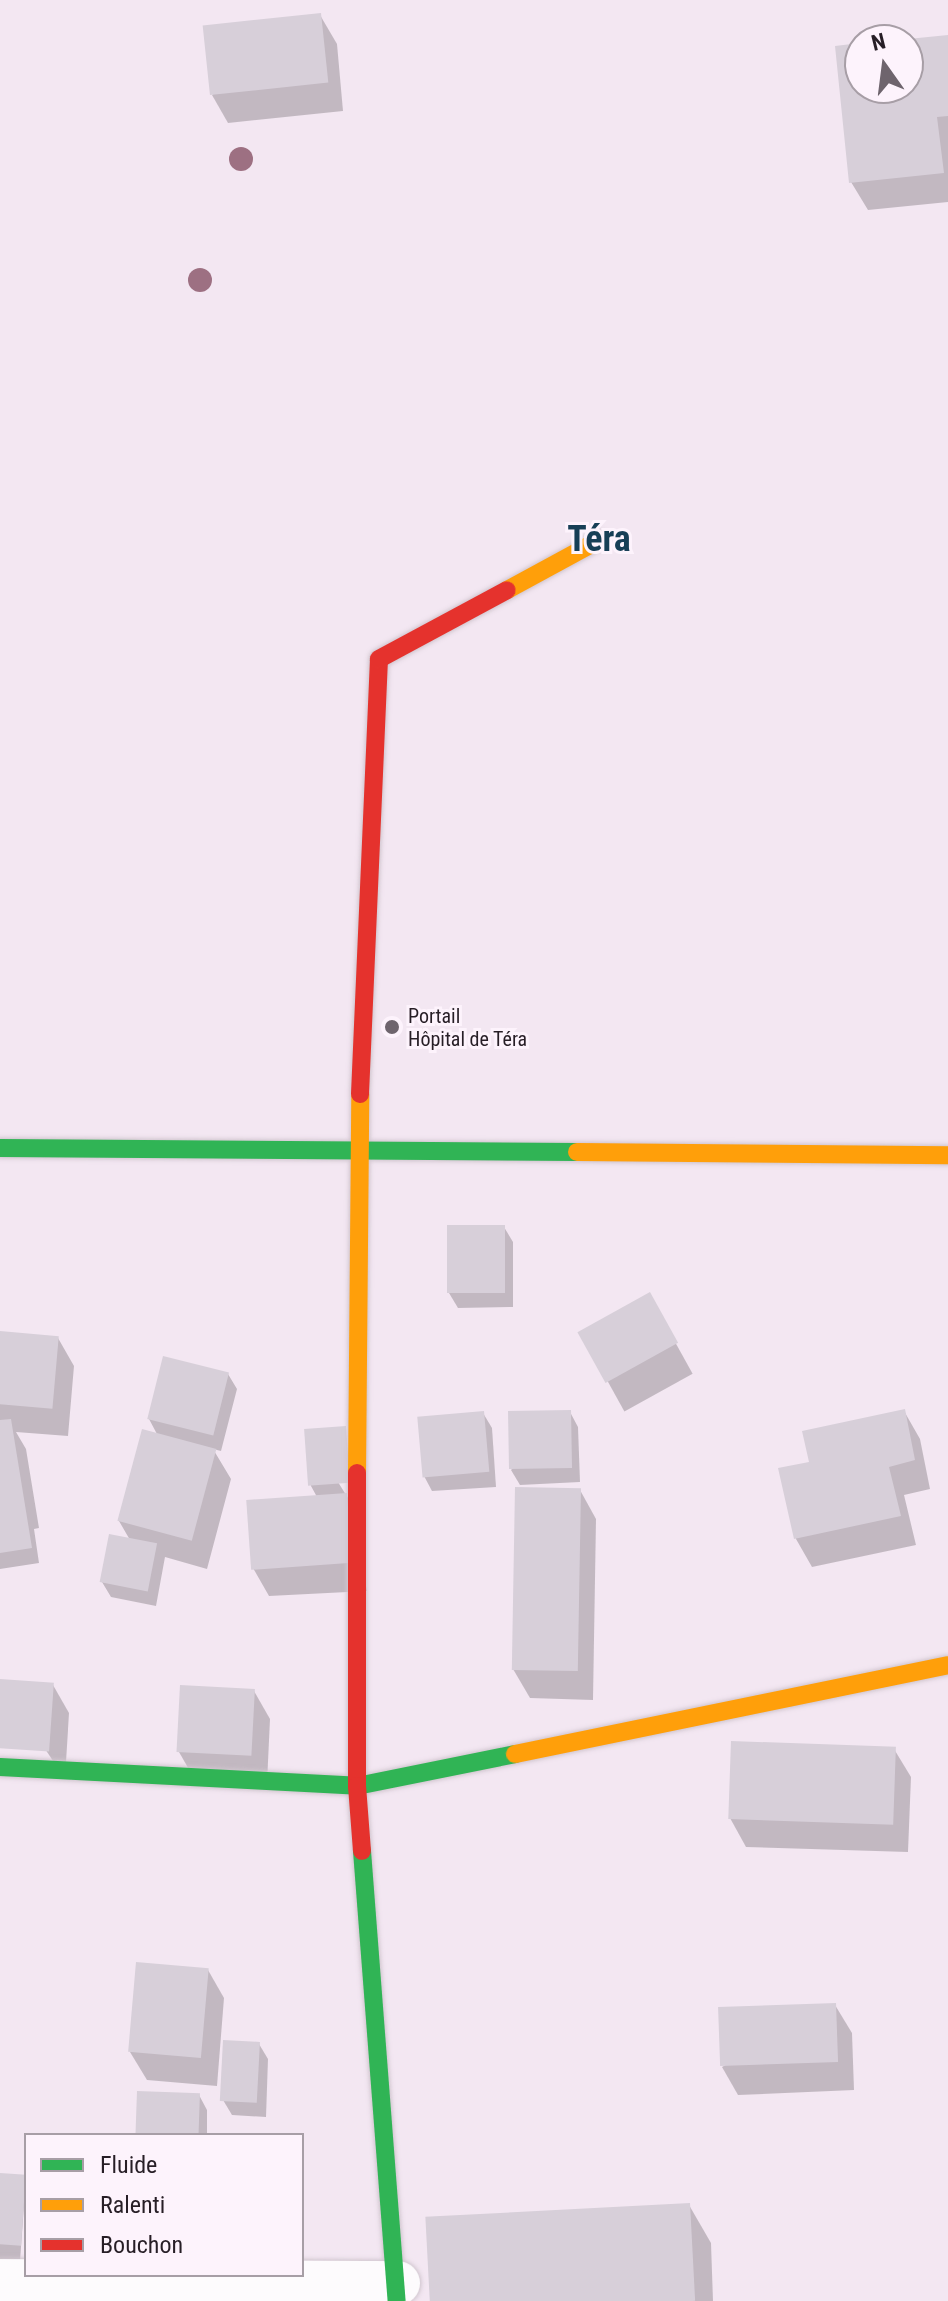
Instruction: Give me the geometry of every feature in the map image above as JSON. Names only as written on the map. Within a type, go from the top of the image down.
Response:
[{"type":"street","points":[[0,2281],[398,2292],[357,1786],[357,1151],[379,659],[599,540]]},
{"type":"street","points":[[0,1148],[948,1155]]},
{"type":"street","points":[[0,1767],[357,1786],[948,1665]]},
{"type":"building","points":[[321,13],[328,83],[210,95],[203,25]]},
{"type":"building","points":[[948,35],[948,116],[937,117],[944,173],[849,183],[835,46],[844,45],[844,104],[924,104],[924,37]]},
{"type":"building","points":[[447,1225],[505,1225],[505,1293],[447,1293]]},
{"type":"building","points":[[650,1292],[678,1343],[606,1383],[577,1332]]},
{"type":"building","points":[[0,1331],[59,1336],[52,1409],[0,1404]]},
{"type":"building","points":[[163,1356],[229,1372],[213,1436],[147,1419]]},
{"type":"building","points":[[905,1409],[915,1460],[889,1467],[901,1516],[794,1539],[778,1468],[809,1462],[802,1431]]},
{"type":"building","points":[[571,1410],[572,1468],[509,1469],[508,1411]]},
{"type":"building","points":[[484,1411],[489,1472],[423,1478],[417,1417]]},
{"type":"building","points":[[11,1419],[32,1548],[0,1553],[0,1420]]},
{"type":"building","points":[[346,1426],[350,1483],[308,1486],[304,1429]]},
{"type":"building","points":[[142,1429],[216,1449],[192,1541],[117,1521]]},
{"type":"building","points":[[515,1487],[581,1488],[578,1671],[512,1670]]},
{"type":"building","points":[[347,1493],[352,1563],[251,1570],[246,1500]]},
{"type":"building","points":[[109,1534],[157,1543],[148,1591],[100,1582]]},
{"type":"building","points":[[0,1679],[54,1683],[49,1752],[0,1748]]},
{"type":"building","points":[[180,1685],[255,1689],[251,1756],[176,1752]]},
{"type":"building","points":[[731,1741],[896,1747],[893,1825],[728,1819]]},
{"type":"building","points":[[136,1962],[209,1968],[201,2058],[128,2052]]},
{"type":"building","points":[[836,2003],[838,2062],[720,2066],[718,2007]]},
{"type":"building","points":[[223,2040],[260,2042],[257,2103],[220,2101]]},
{"type":"building","points":[[137,2091],[200,2093],[199,2133],[136,2133]]},
{"type":"building","points":[[0,2173],[24,2175],[21,2246],[0,2244]]},
{"type":"building","points":[[690,2203],[695,2301],[430,2301],[425,2217]]},
{"type":"traffic: fast","points":[[0,1148],[577,1152]]},
{"type":"traffic: fast","points":[[0,1767],[357,1786],[515,1754]]},
{"type":"traffic: fast","points":[[362,1851],[397,2301]]},
{"type":"traffic: slow","points":[[507,590],[599,540]]},
{"type":"traffic: slow","points":[[357,1473],[360,1094]]},
{"type":"traffic: slow","points":[[577,1152],[948,1155]]},
{"type":"traffic: slow","points":[[515,1754],[948,1665]]},
{"type":"traffic: jam","points":[[360,1094],[379,659],[507,590]]},
{"type":"traffic: jam","points":[[357,1473],[357,1786],[362,1851]]},
{"type":"place","name":"Portail Hôpital de Téra","points":[[392,1027]]},
{"type":"district","name":"Téra","points":[[599,540]]}]
